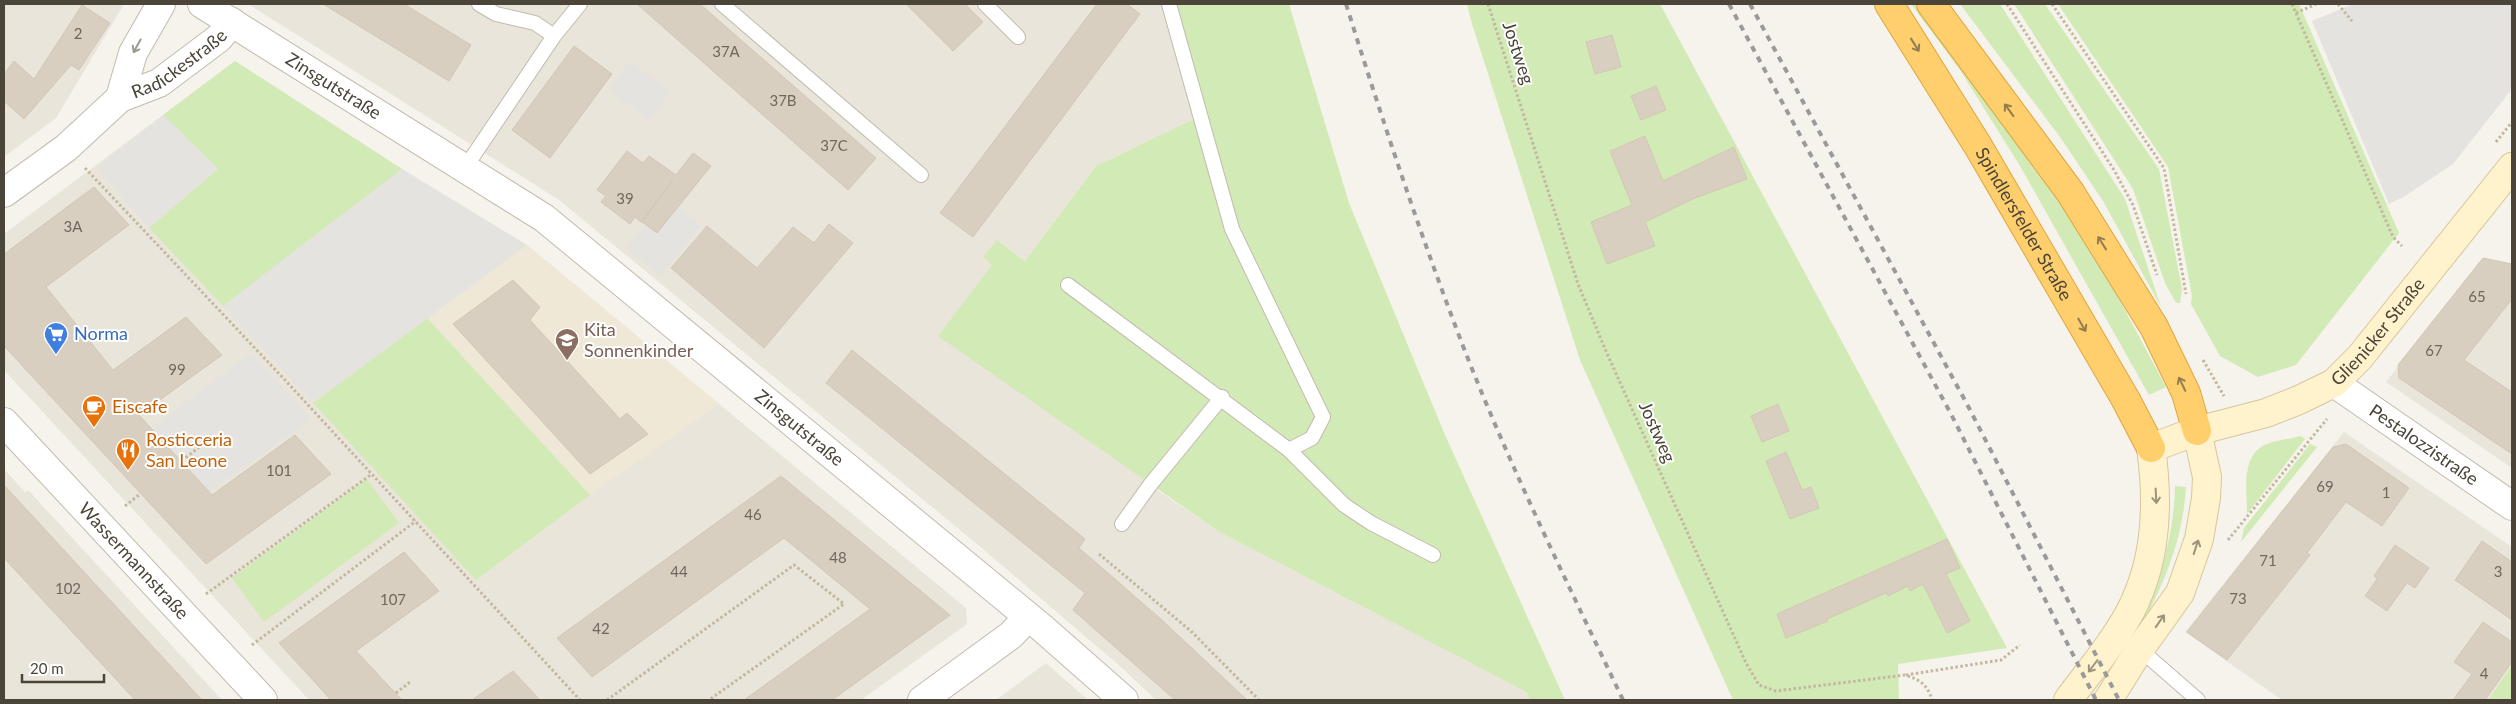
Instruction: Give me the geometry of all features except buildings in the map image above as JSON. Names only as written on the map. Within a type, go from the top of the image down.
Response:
[{"type":"highway","name":"Spindlersfelder Straße","points":[[1889,4],[1978,146],[2126,400],[2151,448]]},
{"type":"highway","points":[[1931,4],[2075,201],[2154,327],[2186,392],[2197,431]]},
{"type":"main road","name":"Glienicker Straße","points":[[2151,448],[2197,431],[2227,425],[2266,413],[2334,383],[2360,357],[2512,167]]},
{"type":"main road","points":[[2108,700],[2140,649],[2180,593],[2199,539],[2206,498],[2207,477],[2197,431]]},
{"type":"main road","points":[[2068,700],[2118,632],[2131,609],[2148,563],[2156,514],[2151,448]]},
{"type":"street","name":"Radickestraße","points":[[120,98],[133,53],[161,4]]},
{"type":"street","name":"Zinsgutstraße","points":[[202,4],[544,218],[1028,617],[1124,700]]},
{"type":"street","name":"Radickestraße","points":[[4,193],[66,148],[120,98],[159,83],[219,38],[232,22]]},
{"type":"street","name":"Pestalozzistraße","points":[[2334,383],[2512,506]]},
{"type":"street","name":"Wassermannstraße","points":[[4,422],[263,700]]},
{"type":"street","points":[[922,700],[1011,635],[1028,617]]},
{"type":"lane","points":[[479,4],[496,14],[535,23],[554,36]]},
{"type":"lane","points":[[465,168],[554,36],[580,4]]},
{"type":"lane","points":[[722,4],[921,175]]},
{"type":"lane","points":[[985,4],[1018,37]]},
{"type":"lane","points":[[1169,4],[1232,229],[1323,417],[1312,438],[1289,450]]},
{"type":"lane","points":[[1068,285],[1222,398],[1289,450],[1344,505],[1371,523],[1433,555]]},
{"type":"lane","points":[[1122,524],[1150,485],[1222,398]]},
{"type":"lane","points":[[2118,632],[2198,700]]},
{"type":"path","name":"Jostweg","points":[[1488,4],[1578,284],[1605,349],[1746,663],[1759,685],[1776,691],[1905,675],[2001,660],[2020,645]]},
{"type":"path","points":[[2007,4],[2114,170],[2133,205],[2158,277]]},
{"type":"path","points":[[2052,4],[2164,168],[2186,294]]},
{"type":"path","points":[[2292,4],[2393,237],[2402,246]]},
{"type":"path","points":[[2296,13],[2316,4]]},
{"type":"path","points":[[2338,4],[2352,21]]},
{"type":"path","points":[[84,167],[416,521],[580,700]]},
{"type":"path","points":[[2224,545],[2329,416]]},
{"type":"path","points":[[182,461],[204,443]]},
{"type":"path","points":[[206,594],[372,474]]},
{"type":"path","points":[[125,506],[140,494]]},
{"type":"path","points":[[252,645],[416,521]]},
{"type":"path","points":[[1099,554],[1192,632],[1259,700]]},
{"type":"path","points":[[607,700],[794,565],[844,604],[709,700]]},
{"type":"path","points":[[1905,675],[1920,680],[1930,693],[1932,700]]},
{"type":"path","points":[[396,693],[410,682]]},
{"type":"shaded area","points":[[4,4],[123,4],[123,6],[56,118],[4,157]]},
{"type":"shaded area","points":[[248,4],[1164,4],[1194,119],[1096,166],[1025,261],[997,240],[992,265],[1150,485],[1218,531],[1526,692],[1530,700],[1156,700],[1121,667],[977,544],[559,200]]},
{"type":"shaded area","points":[[2353,4],[2512,4],[2512,89],[2453,164],[2405,196],[2389,204],[2312,21]]},
{"type":"shaded area","points":[[235,61],[402,169],[527,245],[966,608],[967,624],[861,700],[309,700],[4,370],[4,234]]},
{"type":"shaded area","points":[[630,61],[671,92],[650,120],[608,90]]},
{"type":"shaded area","points":[[163,115],[218,169],[149,228],[97,167]]},
{"type":"shaded area","points":[[402,169],[527,245],[313,403],[223,306]]},
{"type":"shaded area","points":[[668,198],[702,225],[661,276],[626,248]]},
{"type":"shaded area","name":"Kita Sonnenkinder","points":[[527,245],[719,404],[590,495],[427,318]]},
{"type":"shaded area","points":[[2483,258],[2512,265],[2512,468],[2386,382]]},
{"type":"shaded area","points":[[251,353],[311,419],[210,492],[151,428]]},
{"type":"shaded area","points":[[2344,432],[2512,547],[2512,700],[2282,700],[2185,632]]},
{"type":"shaded area","points":[[4,469],[25,492],[28,490],[222,700],[4,700]]},
{"type":"shaded area","points":[[1046,663],[1088,700],[996,700]]},
{"type":"green space","points":[[1167,4],[1289,4],[1349,203],[1445,435],[1565,700],[1530,700],[1526,692],[1218,531],[938,336],[992,265],[983,257],[997,240],[1025,261],[1096,166],[1194,119]]},
{"type":"green space","points":[[1467,4],[1660,4],[2007,648],[1898,664],[1899,700],[1733,700],[1580,360]]},
{"type":"green space","points":[[1911,4],[1916,4],[2067,212],[2111,284],[2166,387],[2149,395],[2020,166],[1960,70]]},
{"type":"green space","points":[[1960,4],[2000,4],[2125,199],[2161,307],[2103,201],[2060,137]]},
{"type":"green space","points":[[2014,4],[2045,4],[2159,169],[2182,289],[2180,303],[2176,303],[2165,283],[2133,189]]},
{"type":"green space","points":[[2058,4],[2299,4],[2399,233],[2296,365],[2258,377],[2220,356],[2191,304],[2192,296],[2168,167]]},
{"type":"green space","points":[[235,61],[402,169],[223,306],[149,228],[218,169],[163,115]]},
{"type":"green space","points":[[427,318],[590,495],[476,580],[313,403]]},
{"type":"green space","points":[[2301,436],[2305,439],[2247,514],[2246,485],[2252,456],[2258,449],[2267,444]]},
{"type":"green space","points":[[2310,444],[2317,447],[2241,542],[2244,528]]},
{"type":"green space","points":[[367,479],[399,523],[264,622],[232,578]]},
{"type":"green space","points":[[2175,486],[2186,487],[2181,523],[2167,572],[2144,621],[2140,617],[2155,586],[2169,537]]},
{"type":"green space","points":[[2512,666],[2512,700],[2488,700]]},
{"type":"railway","points":[[1346,4],[1402,176],[1463,346],[1520,481],[1623,700]]},
{"type":"railway","points":[[1729,4],[1951,414],[2096,700]]},
{"type":"railway","points":[[1750,4],[1968,406],[2119,700]]},
{"type":"place","name":"Norma","points":[[56,355]]},
{"type":"place","name":"Kita Sonnenkinder","points":[[567,361]]},
{"type":"place","name":"Eiscafe","points":[[94,428]]},
{"type":"place","name":"Rosticceria San Leone","points":[[128,471]]}]
